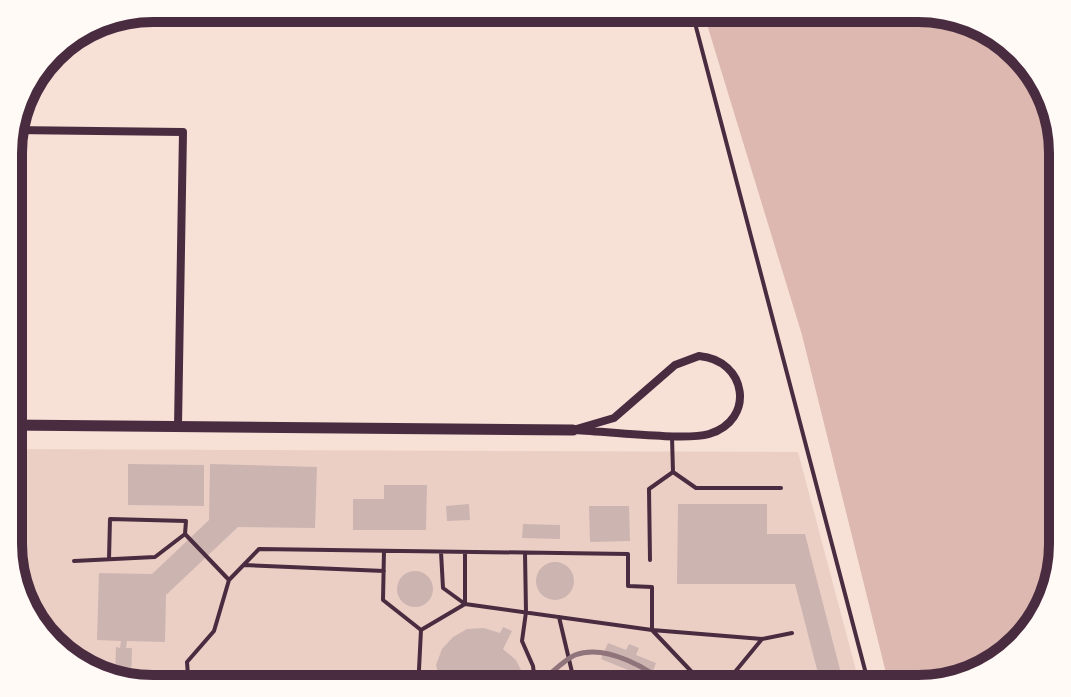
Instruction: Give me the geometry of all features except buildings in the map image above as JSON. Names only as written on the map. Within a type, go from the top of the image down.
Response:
[{"type":"street","points":[[24,130],[183,132],[178,426]]},
{"type":"street","points":[[22,425],[573,430],[706,435],[730,421],[738,407],[740,387],[726,364],[708,356],[687,358],[614,418],[573,430]]},
{"type":"lane","points":[[695,22],[866,675]]},
{"type":"lane","points":[[672,434],[673,472]]},
{"type":"lane","points":[[673,472],[696,488],[781,488]]},
{"type":"lane","points":[[650,560],[649,489],[673,472]]},
{"type":"lane","points":[[74,561],[155,557],[185,534],[186,521],[110,519],[109,559]]},
{"type":"lane","points":[[185,534],[229,580]]},
{"type":"lane","points":[[188,675],[187,662],[214,631],[229,580],[259,549],[628,554],[628,586],[652,587],[652,630],[695,675]]},
{"type":"lane","points":[[384,551],[383,600],[421,630]]},
{"type":"lane","points":[[441,552],[443,588],[465,604],[652,630],[762,639],[792,633]]},
{"type":"lane","points":[[465,552],[465,604]]},
{"type":"lane","points":[[525,553],[526,612],[522,641],[534,675]]},
{"type":"lane","points":[[244,565],[384,571]]},
{"type":"lane","points":[[421,630],[465,604]]},
{"type":"lane","points":[[558,617],[572,675]]},
{"type":"lane","points":[[419,675],[421,630]]},
{"type":"lane","points":[[732,675],[762,639]]},
{"type":"shaded area","points":[[706,22],[918,22],[960,29],[991,44],[1011,60],[1032,87],[1042,111],[1049,144],[1049,553],[1042,586],[1027,617],[1011,637],[984,658],[952,671],[927,675],[887,675],[802,335]]},
{"type":"shaded area","points":[[22,449],[798,452],[857,675],[136,674],[95,662],[60,637],[39,610],[23,561]]},
{"type":"railway","points":[[550,675],[575,655],[587,652],[614,655],[653,675]]}]
